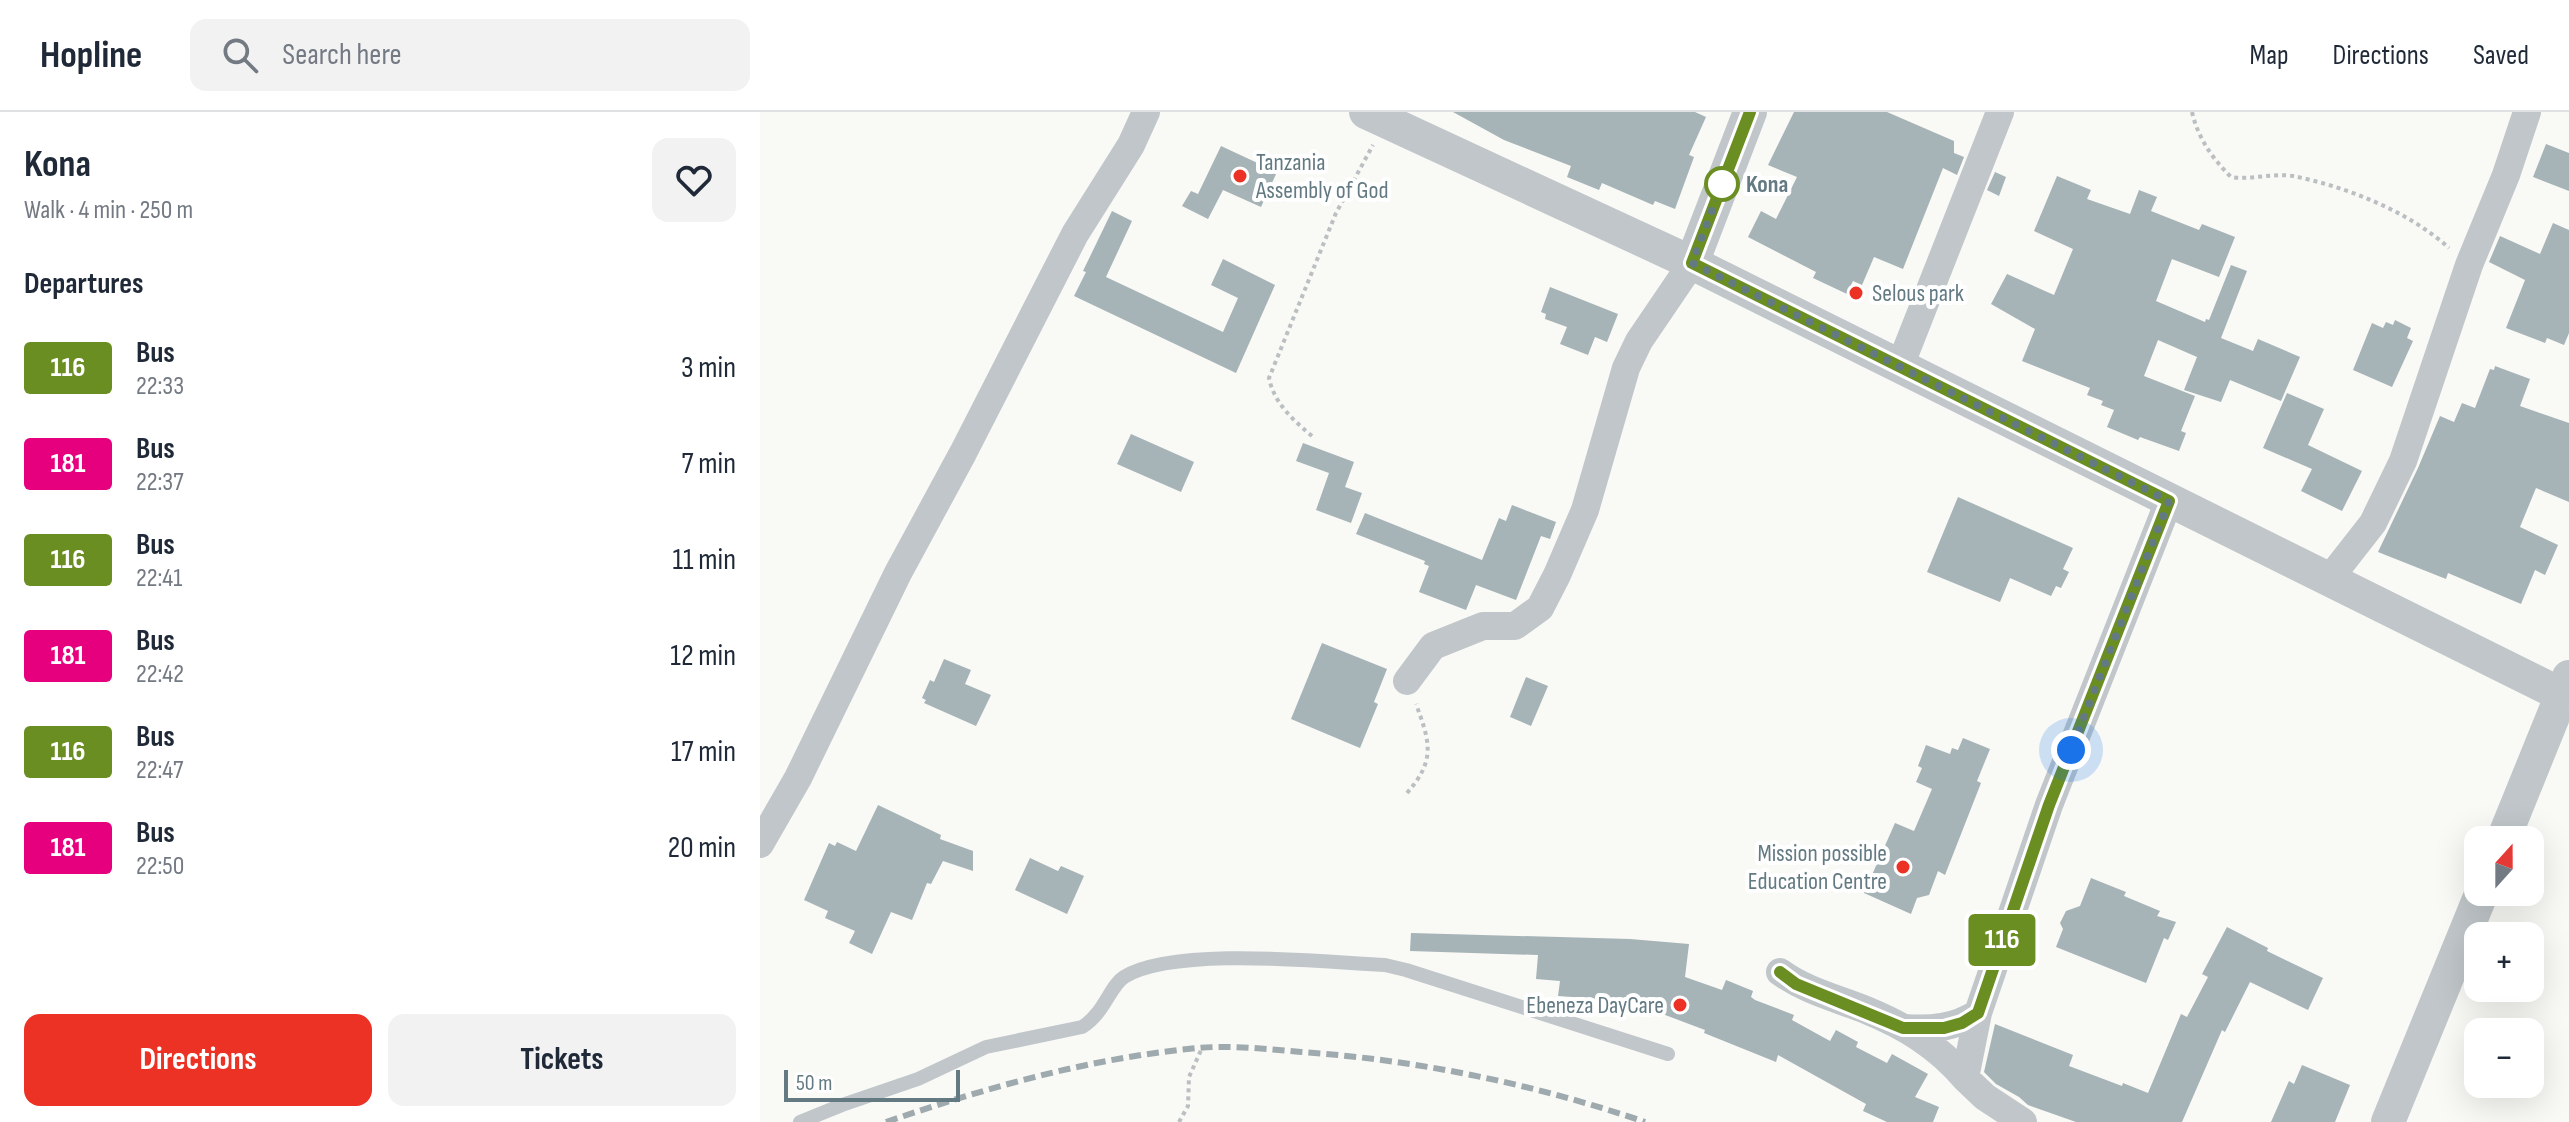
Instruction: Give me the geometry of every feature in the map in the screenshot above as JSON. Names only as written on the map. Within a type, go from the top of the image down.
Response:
[{"type":"street","points":[[760,844],[798,778],[898,573],[1075,234],[1131,145],[1146,112]]},
{"type":"street","points":[[1407,681],[1433,646],[1483,626],[1515,626],[1540,608],[1585,510],[1626,368],[1639,341],[1692,263],[1750,112]]},
{"type":"street","points":[[1900,366],[2000,112]]},
{"type":"street","points":[[2330,578],[2373,523],[2403,461],[2469,265],[2506,175],[2527,112]]},
{"type":"street","points":[[1376,116],[1692,263],[2169,501],[2565,686],[2509,826]]},
{"type":"street","points":[[1965,1078],[1978,1013],[2049,805],[2169,501]]},
{"type":"street","points":[[2388,1122],[2476,906]]},
{"type":"street","points":[[1780,972],[1796,984],[1903,1028],[1949,1059],[1985,1097],[2023,1122]]},
{"type":"street","points":[[1903,1028],[1944,1028],[1962,1023],[1978,1013]]},
{"type":"lane","points":[[800,1122],[918,1079],[986,1047],[1082,1027],[1093,1020],[1120,979],[1140,969],[1204,960],[1385,965],[1668,1054]]},
{"type":"path","points":[[2192,112],[2196,127],[2213,159],[2231,177],[2290,176],[2368,198],[2433,233],[2469,265]]},
{"type":"path","points":[[1312,436],[1285,411],[1271,390],[1269,378],[1376,116]]},
{"type":"path","points":[[1407,681],[1429,742],[1427,760],[1419,780],[1407,793]]},
{"type":"path","points":[[1179,1122],[1188,1106],[1189,1077],[1202,1048]]},
{"type":"building","points":[[1453,112],[1695,112],[1706,117],[1689,155],[1694,157],[1675,209],[1655,201],[1653,205],[1602,183],[1599,190],[1567,177],[1571,166],[1504,140]]},
{"type":"building","points":[[1794,112],[1887,112],[1954,141],[1954,153],[1964,157],[1957,175],[1943,168],[1903,269],[1874,257],[1862,285],[1853,281],[1847,294],[1813,278],[1816,272],[1748,237],[1761,211],[1776,219],[1797,177],[1768,165]]},
{"type":"building","points":[[2546,144],[2569,153],[2569,191],[2533,177]]},
{"type":"building","points":[[1221,146],[1277,172],[1261,207],[1223,190],[1208,219],[1182,206],[1191,191],[1198,194]]},
{"type":"building","points":[[1995,172],[2006,177],[1999,196],[1987,190]]},
{"type":"building","points":[[2057,176],[2091,190],[2087,199],[2130,214],[2139,190],[2157,197],[2151,211],[2199,230],[2202,224],[2235,237],[2219,277],[2172,259],[2156,301],[2205,322],[2209,320],[2231,265],[2247,271],[2221,338],[2253,351],[2258,339],[2300,357],[2281,401],[2230,380],[2221,402],[2184,390],[2197,357],[2158,340],[2144,376],[2195,396],[2181,431],[2186,433],[2179,451],[2140,437],[2138,440],[2107,427],[2114,410],[2101,405],[2103,401],[2087,395],[2090,388],[2022,361],[2035,329],[1991,304],[2007,274],[2054,295],[2073,249],[2034,231]]},
{"type":"building","points":[[1112,211],[1132,221],[1106,277],[1223,332],[1238,298],[1211,285],[1223,259],[1275,285],[1236,373],[1074,296]]},
{"type":"building","points":[[2553,223],[2569,230],[2569,333],[2564,345],[2547,338],[2545,343],[2506,328],[2525,280],[2489,262],[2500,236],[2540,254]]},
{"type":"building","points":[[1550,287],[1618,314],[1607,342],[1595,337],[1588,355],[1560,344],[1567,327],[1545,319],[1546,314],[1541,312]]},
{"type":"building","points":[[2395,320],[2411,328],[2407,338],[2413,341],[2392,387],[2353,370],[2372,323],[2383,328],[2386,322],[2393,325]]},
{"type":"building","points":[[2495,366],[2530,379],[2520,406],[2569,423],[2569,502],[2536,488],[2520,527],[2558,545],[2545,575],[2535,570],[2521,604],[2448,573],[2446,579],[2378,552],[2440,416],[2454,422],[2462,403],[2475,408],[2490,369],[2494,370]]},
{"type":"building","points":[[2287,393],[2324,409],[2308,445],[2362,471],[2342,511],[2301,491],[2312,469],[2263,448]]},
{"type":"building","points":[[1131,434],[1194,462],[1181,492],[1117,464]]},
{"type":"building","points":[[1303,443],[1354,462],[1345,487],[1362,493],[1351,523],[1316,510],[1329,473],[1296,461]]},
{"type":"building","points":[[1958,497],[2073,548],[2063,569],[2069,572],[2061,588],[2056,586],[2051,596],[2010,578],[2000,602],[1927,572]]},
{"type":"building","points":[[1512,505],[1556,522],[1550,539],[1541,536],[1516,600],[1476,585],[1466,610],[1419,592],[1429,566],[1424,564],[1425,561],[1356,534],[1365,513],[1482,560],[1499,518],[1506,521]]},
{"type":"building","points":[[1322,643],[1387,669],[1374,702],[1378,704],[1360,748],[1291,719]]},
{"type":"building","points":[[944,659],[971,670],[965,684],[991,695],[976,726],[924,703],[926,700],[922,698],[930,680],[934,682]]},
{"type":"building","points":[[1526,677],[1548,686],[1531,726],[1510,717]]},
{"type":"building","points":[[1963,738],[1990,749],[1977,781],[1981,783],[1945,875],[1938,871],[1929,895],[1917,898],[1911,914],[1864,893],[1895,823],[1914,831],[1932,789],[1916,782],[1926,745],[1950,754],[1952,748],[1958,750]]},
{"type":"building","points":[[878,805],[941,835],[940,839],[973,851],[973,871],[943,861],[931,884],[927,883],[912,920],[891,912],[872,954],[849,943],[855,931],[825,918],[828,911],[804,900],[829,843],[835,846],[837,842],[856,851]]},
{"type":"building","points":[[1030,858],[1058,871],[1061,866],[1084,876],[1067,914],[1015,890]]},
{"type":"building","points":[[2091,878],[2126,892],[2124,896],[2160,911],[2157,916],[2176,922],[2168,940],[2164,938],[2146,983],[2056,947],[2063,929],[2060,923],[2066,911],[2080,906]]},
{"type":"building","points":[[2227,927],[2268,948],[2267,951],[2323,978],[2308,1010],[2250,982],[2225,1032],[2222,1030],[2182,1122],[2076,1122],[2028,1105],[1996,1084],[1984,1072],[1995,1024],[2073,1055],[2069,1066],[2148,1093],[2181,1014],[2187,1017],[2208,977],[2202,974]]},
{"type":"building","points":[[1411,933],[1630,939],[1689,944],[1685,977],[1722,990],[1726,980],[1753,991],[1751,997],[1755,1000],[1794,1015],[1792,1020],[1830,1041],[1836,1030],[1858,1042],[1856,1047],[1887,1063],[1892,1054],[1928,1074],[1915,1097],[1939,1107],[1933,1122],[1887,1122],[1863,1111],[1866,1104],[1778,1055],[1776,1062],[1704,1033],[1705,1030],[1628,1001],[1558,996],[1560,981],[1536,979],[1538,955],[1410,951]]},
{"type":"building","points":[[2302,1065],[2350,1085],[2335,1122],[2271,1122],[2289,1081],[2294,1084]]},
{"type":"railway","points":[[886,1122],[963,1097],[1079,1067],[1158,1053],[1224,1047],[1345,1056],[1432,1068],[1518,1085],[1645,1122]]},
{"type":"bus line","name":"116","points":[[1750,112],[1692,263],[2169,501],[2049,805],[1978,1013],[1962,1023],[1944,1028],[1903,1028],[1866,1010],[1796,984],[1780,972]]},
{"type":"place","name":"Tanzania Assembly of God","points":[[1240,176]]},
{"type":"place","name":"Kona","points":[[1722,184]]},
{"type":"place","name":"Selous park","points":[[1856,293]]},
{"type":"place","name":"Mission possible Education Centre","points":[[1903,867]]},
{"type":"place","name":"Ebeneza DayCare","points":[[1680,1005]]},
{"type":"route","points":[[1722,184],[1692,263],[2169,501],[2071,750]]}]
